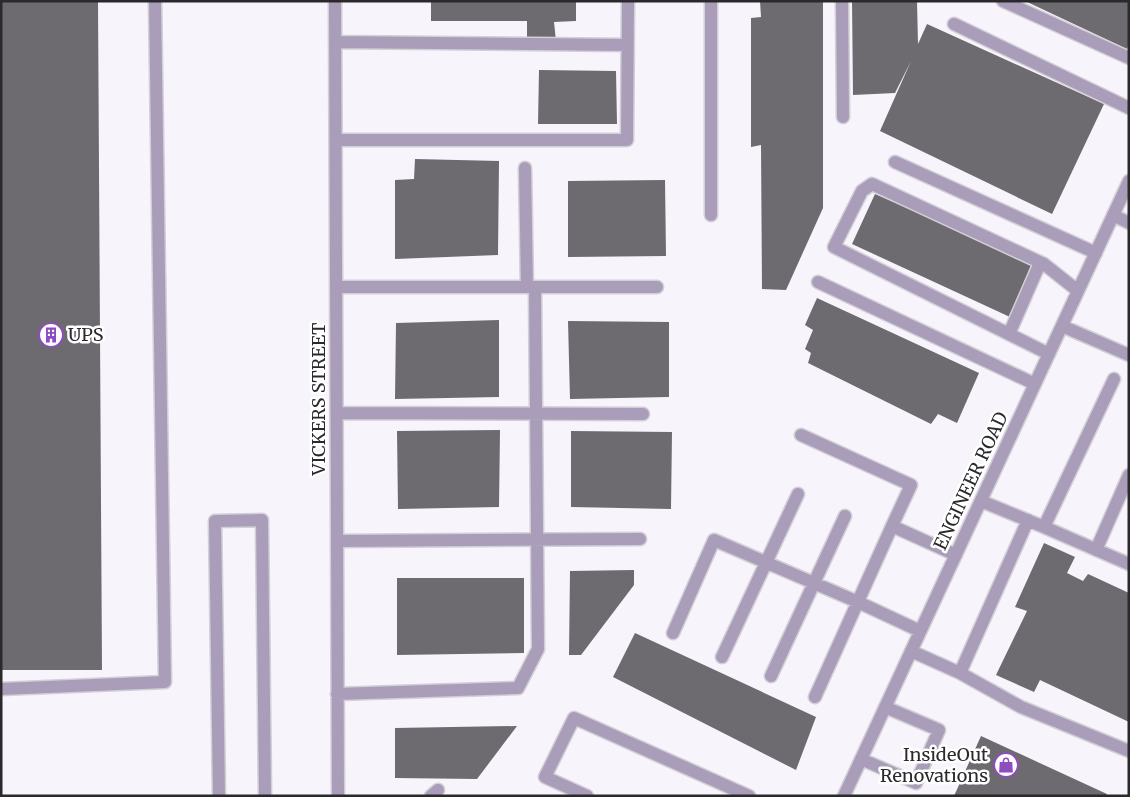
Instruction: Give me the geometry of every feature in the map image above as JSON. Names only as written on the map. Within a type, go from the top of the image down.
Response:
[{"type":"street","points":[[1,689],[165,682],[155,1]]},
{"type":"street","name":"VICKERS STREET","points":[[335,1],[338,796]]},
{"type":"street","points":[[336,140],[627,140],[628,1]]},
{"type":"street","points":[[711,1],[711,215]]},
{"type":"street","points":[[842,1],[843,117]]},
{"type":"street","points":[[1003,1],[1129,58]]},
{"type":"street","points":[[954,24],[1129,108]]},
{"type":"street","points":[[336,42],[627,45]]},
{"type":"street","points":[[895,162],[1096,252]]},
{"type":"street","points":[[337,694],[518,688],[538,649],[536,414],[526,168]]},
{"type":"street","name":"ENGINEER ROAD","points":[[844,796],[1129,181]]},
{"type":"street","points":[[1049,354],[834,247],[862,191],[872,184],[1040,262],[1078,291]]},
{"type":"street","points":[[1113,215],[1129,223]]},
{"type":"street","points":[[1009,334],[1040,262]]},
{"type":"street","points":[[818,282],[1035,384]]},
{"type":"street","points":[[336,287],[657,287]]},
{"type":"street","points":[[1062,326],[1129,355]]},
{"type":"street","points":[[1044,527],[1114,379]]},
{"type":"street","points":[[337,413],[643,414]]},
{"type":"street","points":[[801,435],[911,485],[815,697]]},
{"type":"street","points":[[1096,550],[1129,475]]},
{"type":"street","points":[[722,656],[798,494]]},
{"type":"street","points":[[981,500],[1129,564]]},
{"type":"street","points":[[771,676],[845,516]]},
{"type":"street","points":[[219,796],[215,521],[262,520],[265,796]]},
{"type":"street","points":[[960,673],[1028,520]]},
{"type":"street","points":[[892,526],[956,555]]},
{"type":"street","points":[[337,541],[640,539]]},
{"type":"street","points":[[673,633],[714,540],[920,631]]},
{"type":"street","points":[[911,651],[960,673],[1021,707],[1129,751]]},
{"type":"street","points":[[861,759],[916,783],[939,730],[885,707]]},
{"type":"street","points":[[587,796],[545,776],[574,718],[748,796]]},
{"type":"building","name":"UPS","points":[[1,1],[98,1],[102,670],[1,670]]},
{"type":"building","points":[[431,1],[576,1],[576,21],[554,22],[556,41],[527,39],[527,21],[431,21]]},
{"type":"building","points":[[760,1],[823,1],[823,208],[786,290],[762,289],[761,145],[751,147],[751,18],[761,17]]},
{"type":"building","points":[[852,1],[917,1],[918,44],[927,24],[1104,104],[1052,214],[880,131],[911,61],[895,93],[853,95]]},
{"type":"building","points":[[1025,1],[1129,1],[1129,44],[1127,49]]},
{"type":"building","points":[[539,70],[616,71],[617,124],[538,124]]},
{"type":"building","points":[[415,159],[499,161],[498,255],[395,259],[395,180],[414,179]]},
{"type":"building","points":[[665,180],[666,256],[568,257],[568,181]]},
{"type":"building","points":[[875,194],[1032,263],[1010,317],[852,244]]},
{"type":"building","points":[[817,298],[979,373],[957,423],[938,414],[931,424],[808,363],[811,353],[805,349],[813,330],[805,325]]},
{"type":"building","points":[[499,320],[499,397],[395,399],[396,323]]},
{"type":"building","points":[[568,321],[669,322],[669,397],[570,399]]},
{"type":"building","points":[[500,430],[499,507],[398,509],[397,431]]},
{"type":"building","points":[[571,431],[672,432],[671,509],[571,507]]},
{"type":"building","points":[[1044,543],[1075,557],[1067,573],[1083,581],[1088,574],[1129,593],[1129,722],[1040,680],[1034,692],[996,675],[1027,611],[1015,607]]},
{"type":"building","points":[[634,570],[634,585],[581,655],[569,655],[570,571]]},
{"type":"building","points":[[397,578],[524,578],[524,653],[397,655]]},
{"type":"building","points":[[635,633],[816,717],[796,770],[613,677]]},
{"type":"building","points":[[517,726],[477,779],[395,778],[395,728]]},
{"type":"building","name":"InsideOut Renovations","points":[[981,736],[1107,794],[1106,796],[954,796]]},
{"type":"place","name":"UPS","points":[[51,335]]},
{"type":"place","name":"InsideOut Renovations","points":[[1006,765]]}]
